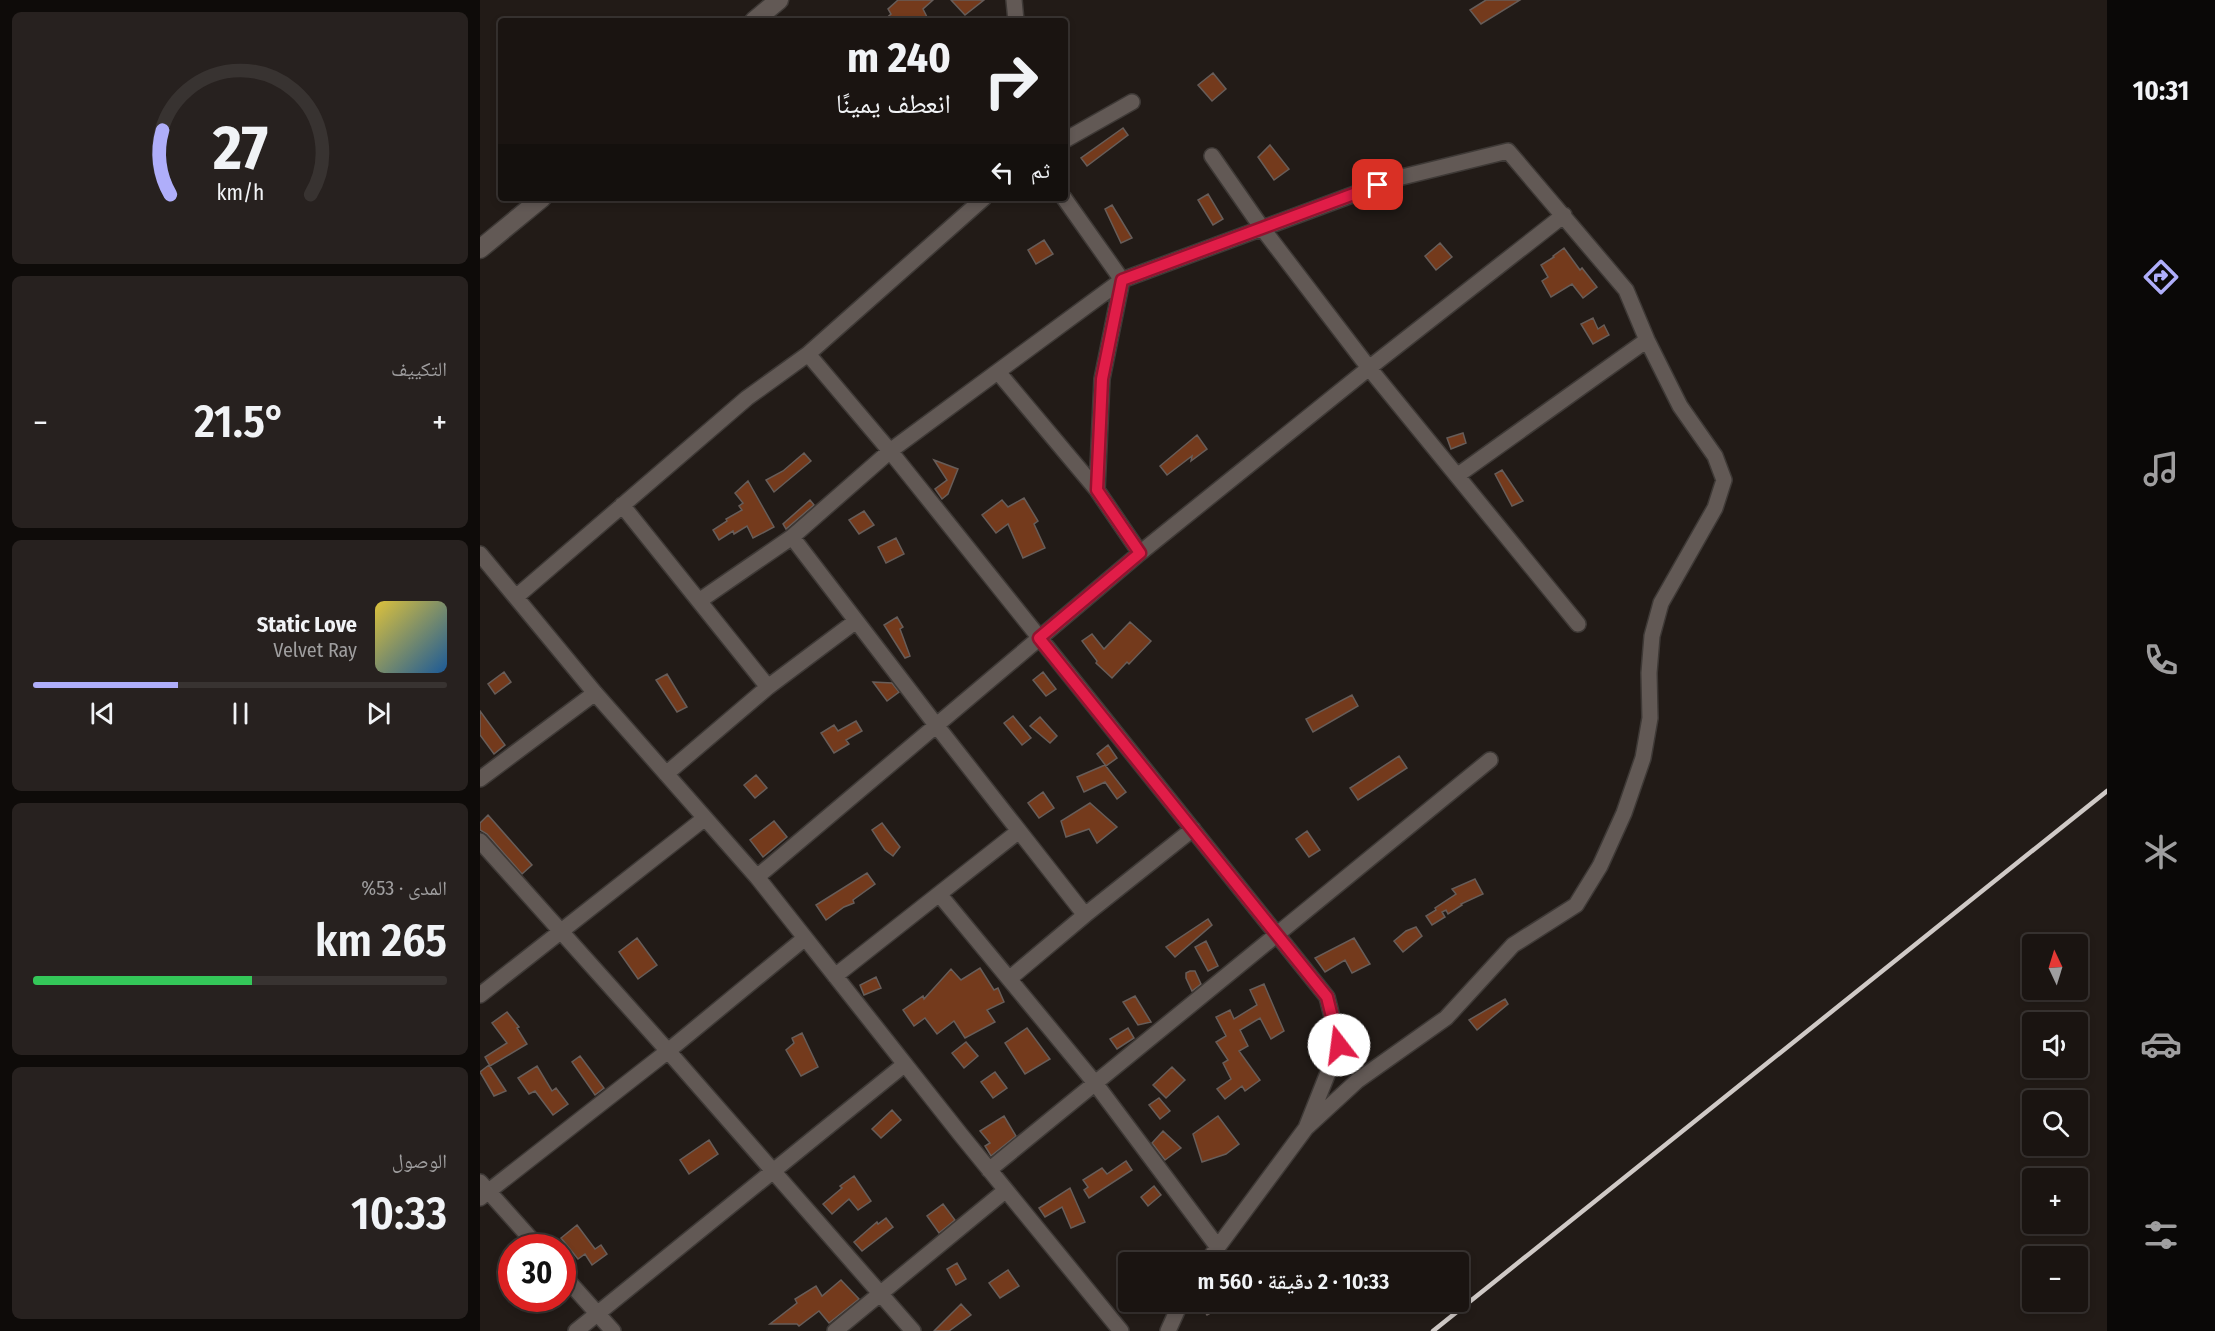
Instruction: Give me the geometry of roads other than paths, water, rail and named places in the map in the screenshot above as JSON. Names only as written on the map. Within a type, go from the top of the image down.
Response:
[{"type":"main road","points":[[758,18],[779,0]]},
{"type":"main road","points":[[480,249],[538,201]]},
{"type":"street","points":[[1014,0],[1016,18]]},
{"type":"street","points":[[1068,138],[1132,102]]},
{"type":"street","points":[[699,601],[792,537],[890,451],[1122,280],[1398,178],[1509,151],[1626,290],[1647,340],[1680,406],[1715,456],[1724,480],[1715,508],[1661,603],[1652,636],[1649,673],[1650,718],[1643,759],[1624,813],[1600,866],[1576,905],[1513,945],[1446,1018],[1357,1081],[1306,1128],[1213,1252]]},
{"type":"street","points":[[1212,156],[1262,228],[1369,368],[1578,624]]},
{"type":"street","points":[[516,597],[747,398],[808,354],[981,201]]},
{"type":"street","points":[[1066,201],[1122,280],[1102,379],[1097,490]]},
{"type":"street","points":[[757,877],[1140,553],[1369,368],[1564,215]]},
{"type":"street","points":[[1458,475],[1647,340]]},
{"type":"street","points":[[808,354],[890,451],[1327,997],[1339,1045],[1306,1128]]},
{"type":"street","points":[[998,372],[1097,490],[1140,553]]},
{"type":"street","points":[[622,505],[768,687]]},
{"type":"street","points":[[792,537],[1085,915]]},
{"type":"street","points":[[481,558],[595,693],[757,877],[989,1170],[1121,1331]]},
{"type":"street","points":[[666,774],[768,687],[856,621]]},
{"type":"street","points":[[480,779],[595,693]]},
{"type":"street","points":[[989,1170],[1490,760]]},
{"type":"street","points":[[480,995],[705,818]]},
{"type":"street","points":[[1009,979],[1193,829]]},
{"type":"street","points":[[835,976],[1019,831]]},
{"type":"street","points":[[480,841],[668,1051],[913,1331]]},
{"type":"street","points":[[939,894],[1095,1083],[1217,1246]]},
{"type":"street","points":[[525,1234],[483,1190],[668,1051],[805,938]]},
{"type":"street","points":[[576,1331],[905,1064]]},
{"type":"street","points":[[835,1331],[1006,1190]]},
{"type":"street","points":[[576,1290],[613,1331]]},
{"type":"street","points":[[1168,1331],[1177,1312]]},
{"type":"railway","points":[[1433,1331],[2107,791]]}]
